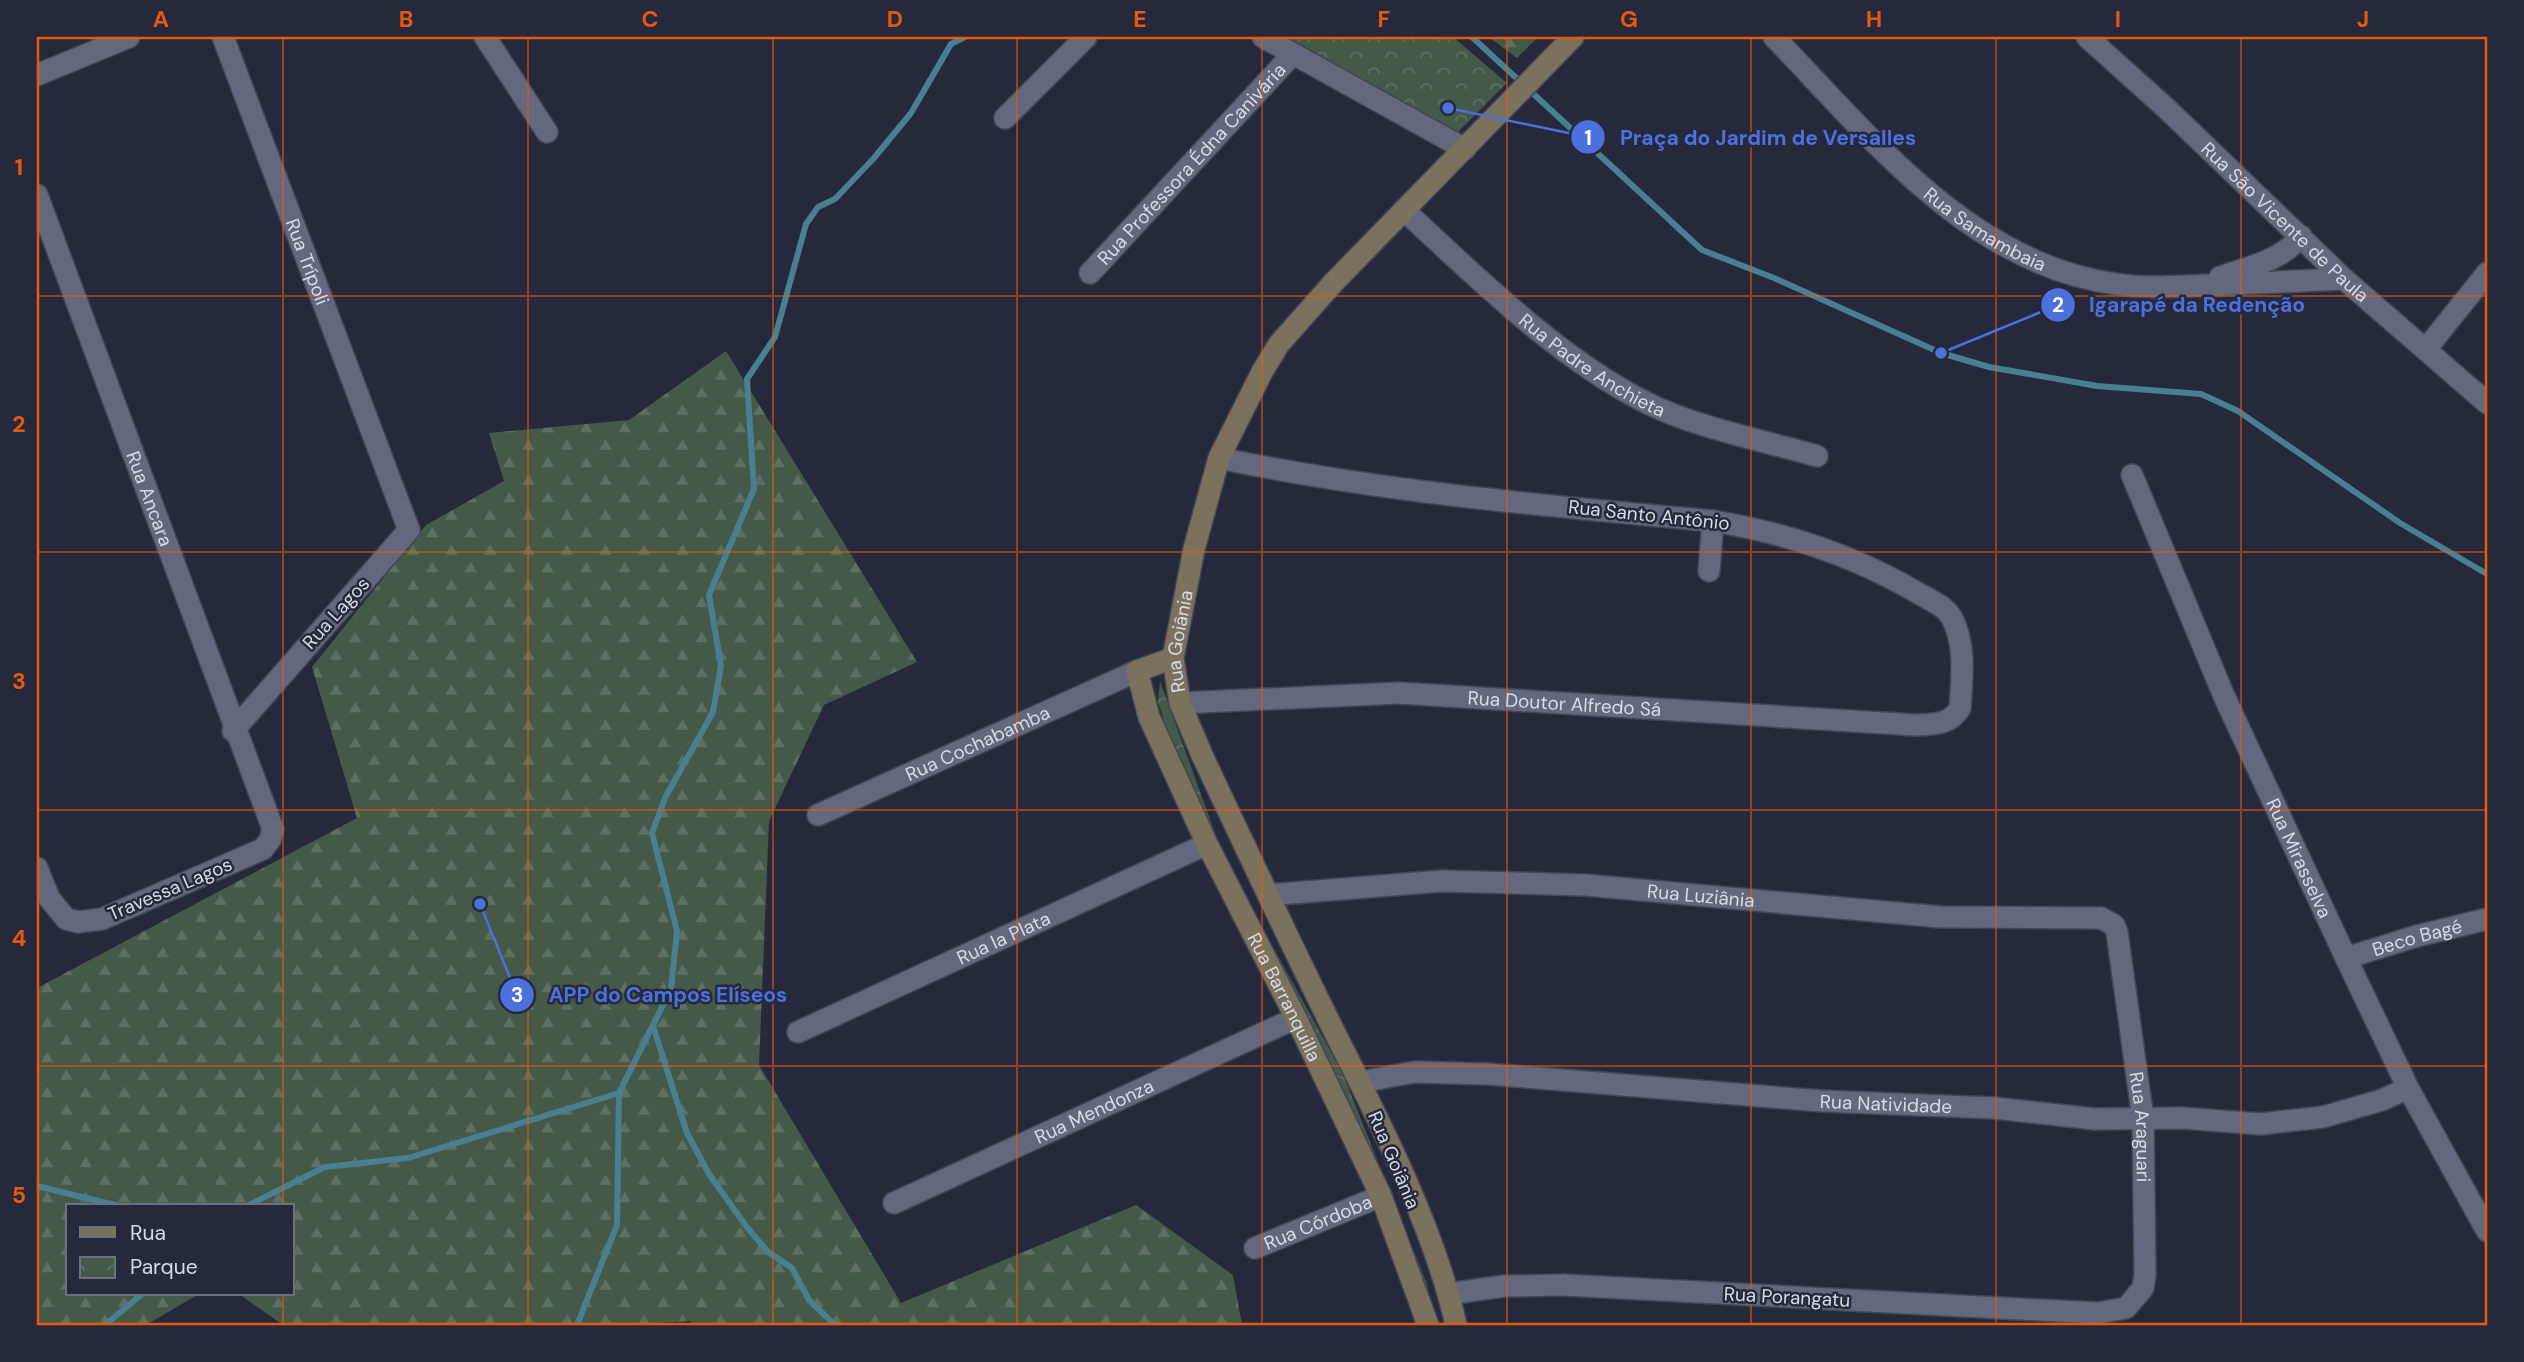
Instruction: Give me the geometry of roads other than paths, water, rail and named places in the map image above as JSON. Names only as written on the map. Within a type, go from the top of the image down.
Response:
[{"type":"street","points":[[37,75],[129,37]]},
{"type":"street","name":"Rua Trípoli","points":[[223,37],[393,487]]},
{"type":"street","points":[[485,37],[547,132]]},
{"type":"street","points":[[1005,118],[1086,37]]},
{"type":"street","points":[[1264,37],[1465,149]]},
{"type":"street","name":"Rua Goiânia","points":[[1452,1310],[1409,1190],[1180,703],[1172,658],[1194,549],[1219,458],[1271,355],[1334,282],[1573,37]]},
{"type":"street","name":"Rua Samambaia","points":[[1774,37],[1910,175],[1974,228],[2045,264],[2092,279],[2136,286],[2344,279]]},
{"type":"street","name":"Rua São Vicente de Paula","points":[[2087,37],[2344,279],[2487,403]]},
{"type":"street","name":"Rua Professora Édna Canivária","points":[[1090,273],[1292,55]]},
{"type":"street","name":"Rua Ancara","points":[[37,195],[233,731],[264,803]]},
{"type":"street","name":"Rua Padre Anchieta","points":[[1404,210],[1521,316],[1635,396],[1678,415],[1817,456]]},
{"type":"street","points":[[2199,285],[2273,259],[2293,246],[2301,236]]},
{"type":"street","points":[[2426,349],[2487,273]]},
{"type":"street","name":"Rua Santo Antônio","points":[[1219,458],[1366,485],[1713,521],[1765,530],[1808,542],[1863,563],[1944,608],[1957,630],[1962,657],[1960,708],[1949,720]]},
{"type":"street","name":"Rua Mirasselva","points":[[2132,475],[2224,696],[2346,958],[2408,1088],[2487,1231]]},
{"type":"street","name":"Rua Lagos","points":[[233,731],[407,535],[407,521],[393,487]]},
{"type":"street","points":[[1709,571],[1713,521]]},
{"type":"street","points":[[1137,671],[1172,658]]},
{"type":"street","name":"Rua Cochabamba","points":[[818,815],[1137,671]]},
{"type":"street","name":"Rua Barranquilla","points":[[1137,671],[1149,717],[1207,844],[1296,1018],[1381,1196],[1427,1323]]},
{"type":"street","name":"Rua Doutor Alfredo Sá","points":[[1180,703],[1399,693],[1916,725],[1949,720]]},
{"type":"street","name":"Travessa Lagos","points":[[41,877],[57,911],[66,919],[78,922],[102,919],[263,849],[270,840],[272,829],[264,803]]},
{"type":"street","name":"Rua la Plata","points":[[798,1032],[1207,844]]},
{"type":"street","name":"Rua Luziânia","points":[[1268,895],[1339,887],[1442,881],[1585,885],[1941,917],[2101,918],[2113,925],[2120,941]]},
{"type":"street","name":"Beco Bagé","points":[[2346,958],[2417,936],[2487,919]]},
{"type":"street","name":"Rua Araguari","points":[[2120,941],[2143,1119],[2145,1275],[2143,1288],[2126,1308]]},
{"type":"street","name":"Rua Mendonza","points":[[894,1203],[1296,1018]]},
{"type":"street","name":"Rua Natividade","points":[[1360,1082],[1414,1072],[1488,1074],[1822,1101],[1994,1108],[2095,1119],[2291,1122],[2351,1110],[2408,1088]]},
{"type":"street","name":"Rua Córdoba","points":[[1255,1248],[1381,1196]]},
{"type":"street","name":"Rua Porangatu","points":[[1452,1310],[1504,1286],[1564,1285],[2097,1313],[2126,1308]]},
{"type":"street","points":[[1427,1323],[1452,1310]]},
{"type":"waterway","points":[[577,1325],[617,1225],[619,1093],[671,989],[677,931],[652,833],[665,798],[713,712],[721,666],[709,595],[754,489],[747,379],[775,337],[806,224],[818,207],[835,199],[874,158],[911,113],[951,44],[965,37]]},
{"type":"waterway","points":[[1472,37],[1702,250],[1774,278],[1941,353],[1989,367],[2097,386],[2201,394],[2238,411],[2400,523],[2487,574]]},
{"type":"waterway","points":[[653,1026],[687,1133],[709,1174],[746,1226],[768,1252],[792,1268],[809,1300],[835,1325]]},
{"type":"waterway","points":[[251,1204],[325,1167],[408,1158],[619,1093]]},
{"type":"waterway","points":[[37,1186],[111,1204]]},
{"type":"waterway","points":[[105,1325],[140,1296]]},
{"type":"place","name":"Praça do Jardim de Versalles","points":[[1448,108]]},
{"type":"place","name":"Igarapé da Redenção","points":[[1941,353]]},
{"type":"place","name":"APP do Campos Elíseos","points":[[480,904]]}]
